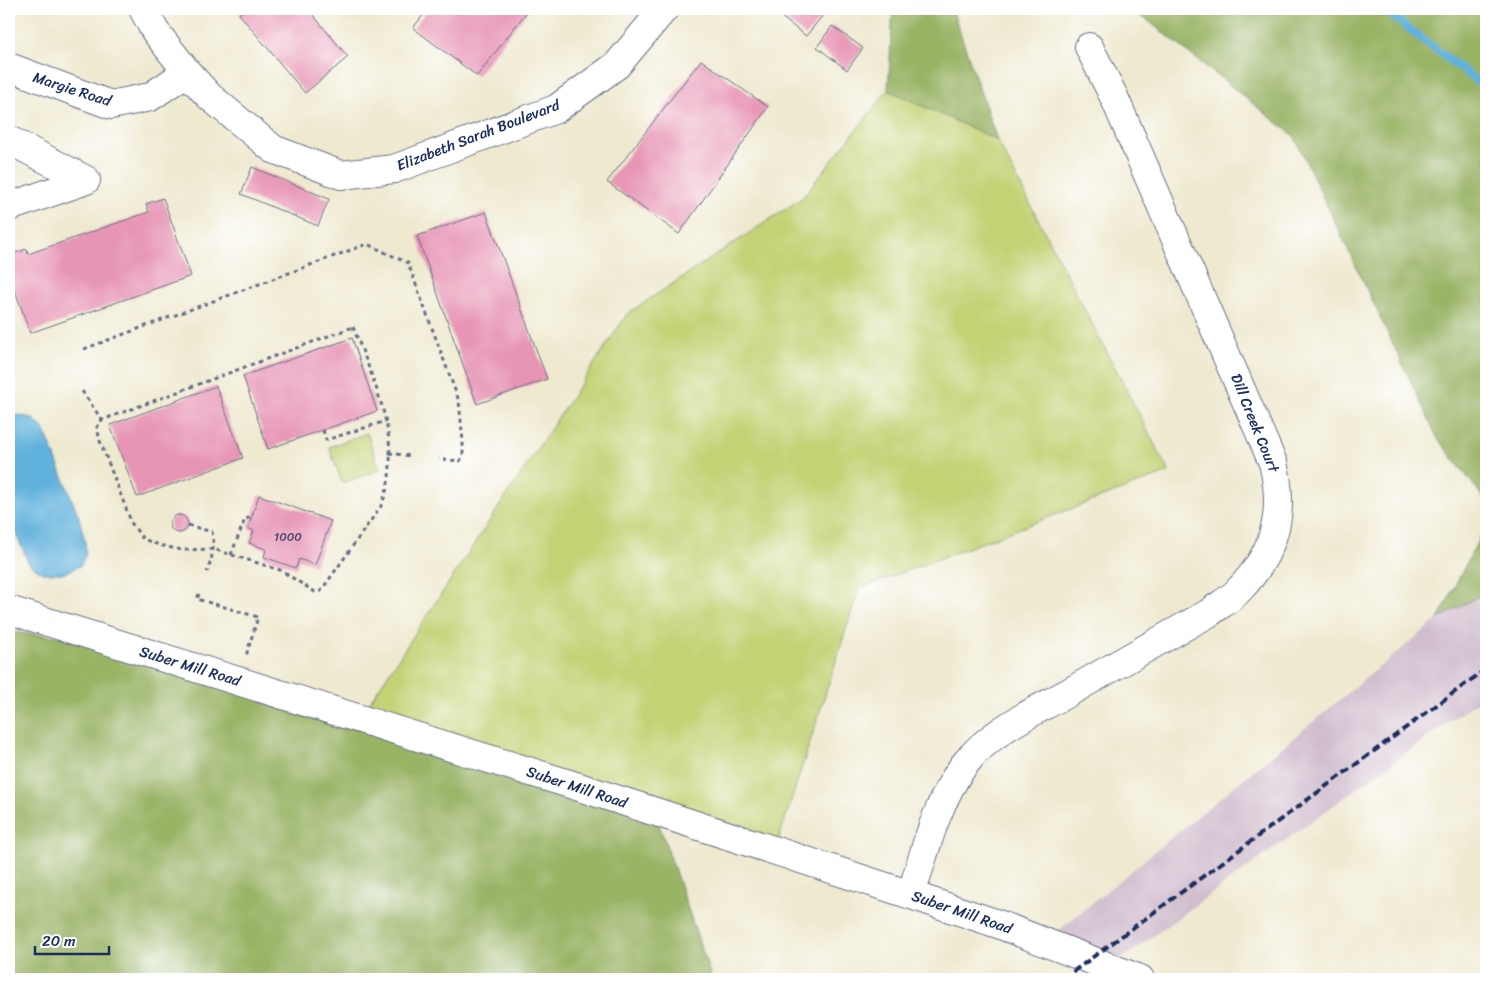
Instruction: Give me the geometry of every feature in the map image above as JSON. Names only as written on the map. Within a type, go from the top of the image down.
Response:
[{"type":"street","name":"Elizabeth Sarah Boulevard","points":[[143,9],[155,31],[187,72],[209,96],[273,149],[341,175],[394,168],[556,109],[617,65],[664,9]]},
{"type":"street","name":"Dill Creek Court","points":[[911,895],[931,832],[945,798],[964,765],[982,746],[1016,722],[1209,613],[1236,593],[1256,571],[1264,558],[1271,544],[1278,512],[1278,488],[1274,463],[1114,97],[1089,47]]},
{"type":"street","name":"Margie Road","points":[[12,76],[111,105],[150,97],[187,72]]},
{"type":"street","points":[[9,140],[86,180],[9,207]]},
{"type":"street","name":"Suber Mill Road","points":[[9,610],[576,786],[911,895],[998,924],[1140,979]]},
{"type":"path","points":[[84,349],[367,244],[408,263],[456,392],[460,411],[463,456],[460,461],[439,459]]},
{"type":"path","points":[[353,327],[379,395],[386,421],[390,476],[382,506],[321,591],[316,592],[280,570],[213,549],[180,550],[143,539],[132,524],[100,441],[97,427],[102,420],[353,327]]},
{"type":"path","points":[[82,391],[102,420]]},
{"type":"path","points":[[323,430],[326,440],[386,421]]},
{"type":"path","points":[[389,453],[411,456]]},
{"type":"path","points":[[231,555],[245,519],[252,517]]},
{"type":"path","points":[[188,525],[212,532],[214,541],[207,572]]},
{"type":"path","points":[[199,594],[197,599],[258,617],[246,656]]},
{"type":"shaded area","points":[[1486,592],[1486,695],[1117,962],[1052,936],[1438,619]]},
{"type":"green space","points":[[893,9],[952,9],[997,140],[888,90]]},
{"type":"green space","points":[[1124,9],[1479,9],[1486,18],[1486,501],[1438,439],[1294,136],[1146,19]]},
{"type":"green space","points":[[888,90],[997,140],[1169,472],[859,589],[775,851],[353,727],[627,314],[802,198]]},
{"type":"green space","points":[[367,433],[380,470],[342,483],[329,447]]},
{"type":"green space","points":[[1486,525],[1486,592],[1438,619]]},
{"type":"green space","points":[[9,632],[65,637],[658,821],[712,979],[9,979]]},
{"type":"water","points":[[18,415],[32,418],[44,429],[79,517],[86,554],[81,565],[65,573],[43,573],[29,564],[9,515],[9,417]]},
{"type":"building","points":[[245,9],[308,9],[348,57],[305,93],[239,14]]},
{"type":"building","points":[[428,9],[529,9],[477,76],[413,28]]},
{"type":"building","points":[[771,9],[816,9],[824,14],[806,36]]},
{"type":"building","points":[[832,26],[863,48],[847,70],[817,47]]},
{"type":"building","points":[[701,60],[768,107],[679,234],[607,182]]},
{"type":"building","points":[[252,167],[329,199],[318,226],[241,194]]},
{"type":"building","points":[[163,198],[191,276],[30,333],[9,273],[9,255],[27,249],[28,254],[149,212],[146,204]]},
{"type":"building","points":[[486,212],[547,379],[477,404],[417,236]]},
{"type":"building","points":[[352,338],[377,411],[268,449],[243,376]]},
{"type":"building","points":[[216,386],[243,458],[137,497],[110,425]]},
{"type":"building","points":[[259,495],[331,521],[315,565],[299,559],[296,568],[264,557],[266,549],[249,543],[254,531],[248,528]]},
{"type":"building","points":[[175,515],[183,515],[188,520],[186,531],[175,533],[170,528],[170,520]]},
{"type":"waterway","points":[[1383,9],[1486,88]]},
{"type":"railway","points":[[1063,979],[1486,669]]}]
